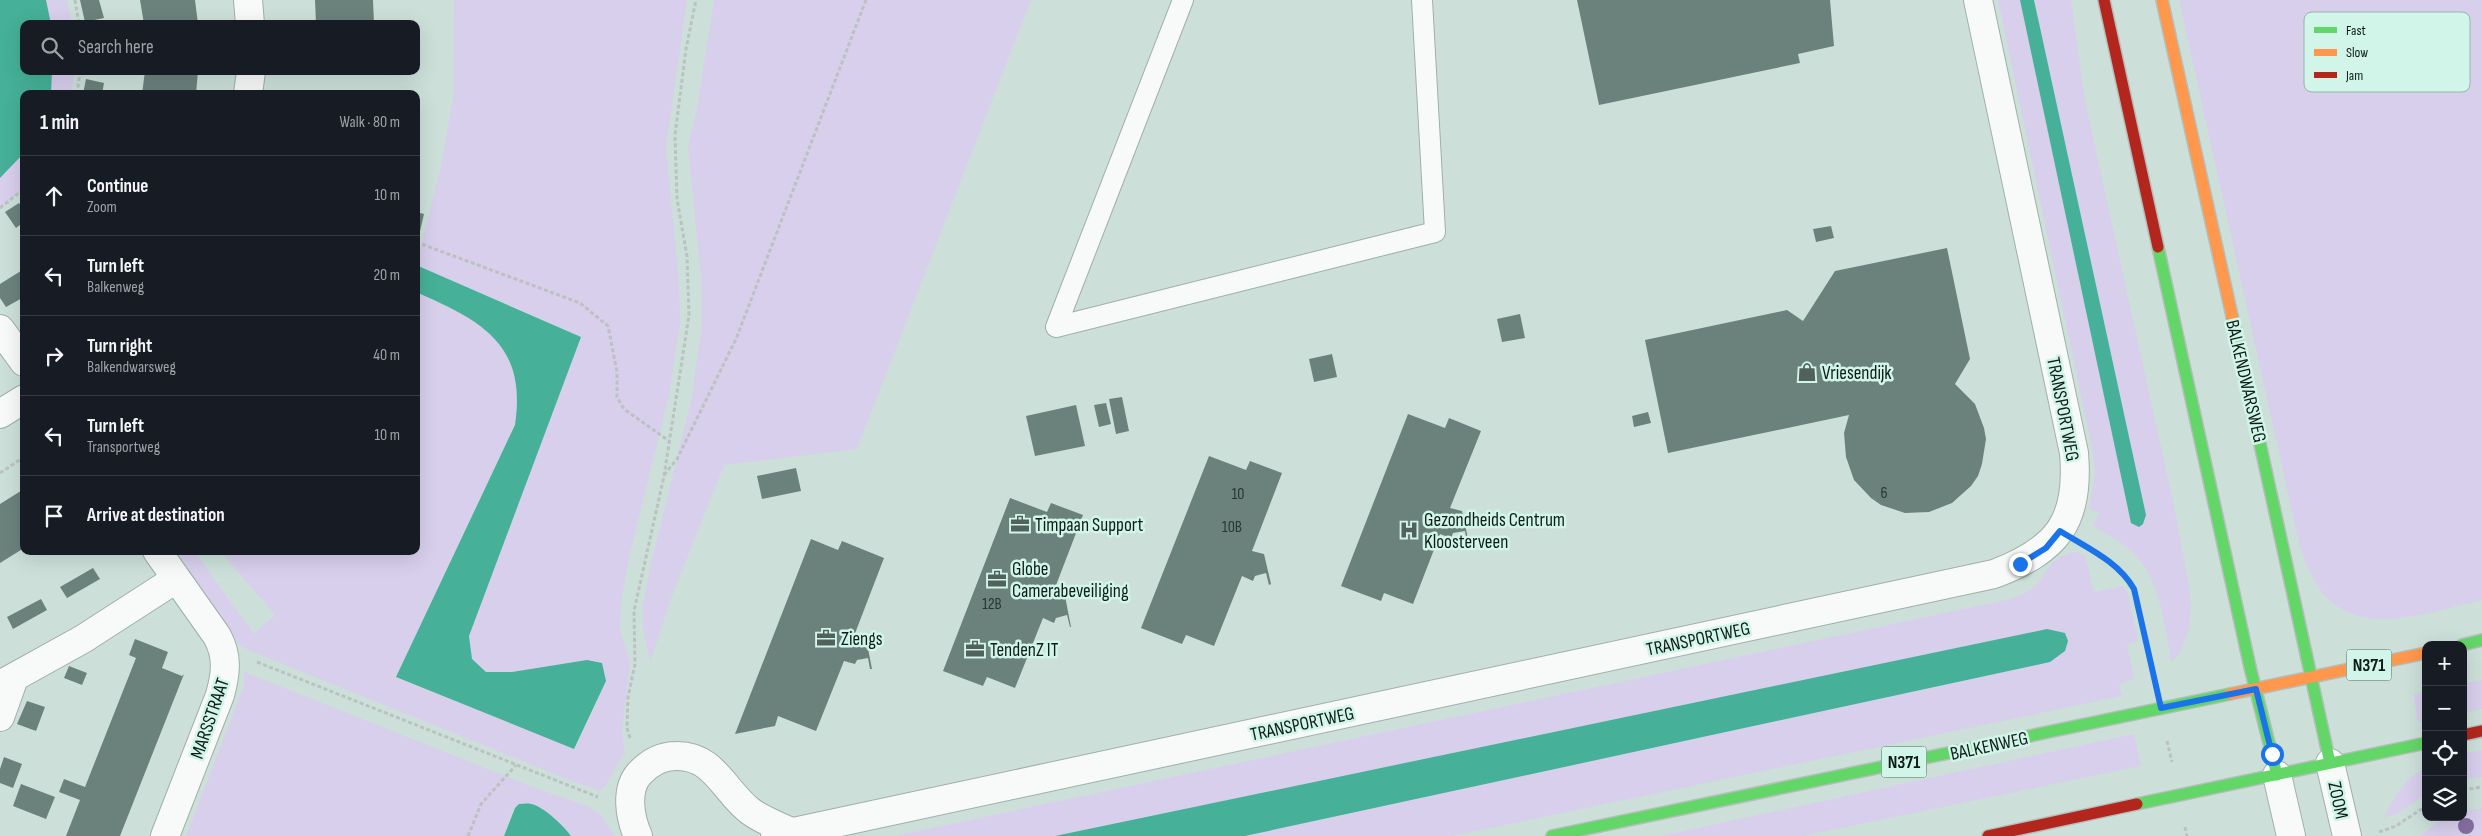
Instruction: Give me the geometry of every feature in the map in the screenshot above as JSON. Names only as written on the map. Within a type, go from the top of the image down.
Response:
[{"type":"main road","points":[[2104,0],[2256,689],[2277,775]]},
{"type":"main road","name":"BALKENDWARSWEG","points":[[2162,0],[2313,677],[2330,763]]},
{"type":"main road","points":[[2467,644],[2482,640]]},
{"type":"main road","name":"BALKENWEG","points":[[1552,836],[2422,653]]},
{"type":"main road","points":[[2467,734],[2482,731]]},
{"type":"main road","points":[[1988,836],[2422,744]]},
{"type":"street","points":[[248,0],[250,20]]},
{"type":"street","name":"TRANSPORTWEG","points":[[638,836],[630,810],[632,786],[639,774],[652,762],[669,756],[688,756],[710,766],[750,811],[783,834],[1994,574],[2020,564],[2046,548],[2060,531],[2073,504],[2076,478],[2074,453],[1978,0]]},
{"type":"street","points":[[249,90],[250,75]]},
{"type":"street","points":[[0,329],[20,356]]},
{"type":"street","points":[[0,414],[20,402]]},
{"type":"street","name":"MARSSTRAAT","points":[[160,555],[224,649],[226,674],[220,695],[165,836]]},
{"type":"street","points":[[0,717],[7,681],[83,639],[176,579]]},
{"type":"street","name":"ZOOM","points":[[2330,763],[2347,836]]},
{"type":"street","points":[[2277,775],[2292,836]]},
{"type":"lane","points":[[1183,0],[1056,327],[1435,232],[1422,0]]},
{"type":"path","points":[[75,0],[78,20]]},
{"type":"path","points":[[627,728],[628,697],[635,664],[634,611],[664,476],[689,315],[687,256],[677,199],[675,135],[686,49],[696,0]]},
{"type":"path","points":[[664,476],[677,459],[736,339],[866,0]]},
{"type":"path","points":[[78,90],[79,75]]},
{"type":"path","points":[[0,208],[20,192]]},
{"type":"path","points":[[420,243],[580,303],[608,326],[618,372],[617,397],[624,409],[669,441]]},
{"type":"path","points":[[0,473],[20,460]]},
{"type":"path","points":[[2060,531],[2115,565],[2127,577],[2134,589],[2187,836]]},
{"type":"path","points":[[224,649],[630,810]]},
{"type":"path","points":[[468,836],[481,804],[516,765]]},
{"type":"path","points":[[2467,789],[2482,787]]},
{"type":"path","points":[[2379,832],[2396,826],[2422,809]]},
{"type":"shaded area","points":[[0,0],[46,0],[50,20],[20,20],[20,75],[52,75],[51,90],[20,90],[20,157],[0,178]]},
{"type":"shaded area","points":[[46,0],[67,0],[71,20],[50,20]]},
{"type":"shaded area","points":[[454,0],[687,0],[666,148],[679,281],[680,323],[669,396],[628,562],[621,602],[620,629],[630,663],[622,730],[625,754],[600,791],[246,649],[238,643],[179,555],[197,555],[254,634],[275,615],[223,555],[420,555],[420,296],[421,294],[462,314],[483,327],[502,348],[509,360],[516,384],[515,425],[396,677],[575,749],[606,681],[587,660],[512,672],[486,672],[472,659],[469,636],[581,337],[420,267],[420,249],[441,166],[453,98]]},
{"type":"shaded area","points":[[714,0],[1031,0],[857,449],[724,465],[670,601],[650,663],[643,628],[643,604],[691,401],[702,324],[701,279],[688,146],[697,108]]},
{"type":"shaded area","points":[[1998,0],[2020,0],[2131,522],[2146,515],[2034,0],[2071,0],[2085,101],[2174,506],[2188,580],[2191,605],[2189,629],[2182,648],[2172,663],[2163,614],[2153,583],[2145,568],[2136,555],[2123,544],[2093,526],[2099,513],[2089,509],[2095,473],[2092,448]]},
{"type":"shaded area","points":[[2020,0],[2034,0],[2146,515],[2143,524],[2139,527],[2131,523]]},
{"type":"shaded area","points":[[2179,0],[2482,0],[2482,600],[2420,615],[2398,618],[2376,619],[2356,615],[2337,607],[2322,592],[2311,575],[2299,544]]},
{"type":"shaded area","points":[[52,75],[74,75],[72,90],[51,90]]},
{"type":"shaded area","points":[[20,157],[20,192],[0,208],[0,178]]},
{"type":"shaded area","points":[[420,267],[581,337],[469,636],[472,659],[486,672],[512,672],[587,660],[602,663],[606,681],[574,749],[396,677],[515,425],[517,397],[514,374],[506,355],[495,339],[479,325],[420,294]]},
{"type":"shaded area","points":[[2076,552],[2085,555],[2094,592],[2123,586],[2128,594],[2138,641],[2127,644],[2134,679],[2119,684],[2122,696],[1452,836],[1245,836],[2050,662],[1055,836],[895,836],[2011,599],[2026,593],[2035,586],[2060,557]]},
{"type":"shaded area","points":[[2047,629],[2065,633],[2068,641],[2065,651],[2050,662],[1245,836],[1055,836]]},
{"type":"shaded area","points":[[244,672],[530,786],[590,807],[602,816],[614,836],[571,836],[562,825],[548,814],[526,803],[519,804],[514,809],[504,836],[186,836],[244,686]]},
{"type":"shaded area","points":[[2482,680],[2482,709],[2467,712],[2467,682]]},
{"type":"shaded area","points":[[2422,692],[2422,722],[2418,722],[2413,694]]},
{"type":"shaded area","points":[[2134,734],[2141,766],[1803,836],[1661,836]]},
{"type":"shaded area","points":[[2482,750],[2482,777],[2467,779],[2467,753]]},
{"type":"shaded area","points":[[2422,770],[2422,797],[2396,814],[2384,818],[2391,802],[2400,789]]},
{"type":"shaded area","points":[[519,804],[531,804],[541,808],[571,836],[504,836],[515,808]]},
{"type":"shaded area","points":[[2482,808],[2482,836],[2420,836],[2440,821],[2467,821],[2467,810]]},
{"type":"building","points":[[80,0],[99,0],[104,18],[85,20]]},
{"type":"building","points":[[140,0],[195,0],[198,20],[143,20]]},
{"type":"building","points":[[315,0],[373,0],[374,20],[316,20]]},
{"type":"building","points":[[1577,0],[1830,0],[1834,46],[1798,54],[1800,63],[1599,105]]},
{"type":"building","points":[[144,75],[198,75],[196,90],[143,90]]},
{"type":"building","points":[[86,79],[104,83],[103,90],[84,90]]},
{"type":"building","points":[[19,203],[20,225],[16,228],[5,212]]},
{"type":"building","points":[[420,213],[424,214],[420,231]]},
{"type":"building","points":[[1831,226],[1834,238],[1816,242],[1813,229]]},
{"type":"building","name":"Vriesendijk","points":[[1947,248],[1970,359],[1955,384],[1975,404],[1986,439],[1978,476],[1971,486],[1952,503],[1929,512],[1905,513],[1881,505],[1871,498],[1854,480],[1846,457],[1844,433],[1849,415],[1668,453],[1645,340],[1787,310],[1803,321],[1835,271]]},
{"type":"building","points":[[20,272],[20,299],[6,307],[0,298],[0,284]]},
{"type":"building","points":[[1520,314],[1525,338],[1502,342],[1497,319]]},
{"type":"building","points":[[1332,354],[1337,377],[1314,382],[1309,359]]},
{"type":"building","points":[[1122,397],[1129,431],[1116,434],[1109,399]]},
{"type":"building","points":[[1106,403],[1111,424],[1099,427],[1094,405]]},
{"type":"building","points":[[1076,405],[1085,446],[1035,456],[1026,416]]},
{"type":"building","points":[[1648,412],[1651,423],[1634,427],[1632,416]]},
{"type":"building","points":[[1408,414],[1445,428],[1449,418],[1481,431],[1450,508],[1462,511],[1469,543],[1467,543],[1465,531],[1453,533],[1451,538],[1440,534],[1413,604],[1384,593],[1381,601],[1341,586]]},
{"type":"building","points":[[1209,456],[1246,470],[1250,461],[1282,473],[1252,551],[1264,554],[1271,584],[1269,585],[1266,573],[1255,576],[1253,581],[1242,576],[1214,646],[1186,635],[1182,644],[1141,628]]},
{"type":"building","points":[[796,468],[801,491],[762,499],[757,476]]},
{"type":"building","points":[[20,492],[20,550],[0,563],[0,504]]},
{"type":"building","points":[[1010,498],[1047,512],[1051,503],[1083,515],[1053,593],[1065,596],[1071,627],[1067,615],[1056,618],[1054,623],[1043,618],[1015,688],[987,677],[983,686],[943,671]]},
{"type":"building","points":[[811,539],[838,550],[842,541],[884,558],[854,636],[866,638],[872,669],[870,669],[868,658],[857,660],[855,664],[844,661],[816,731],[778,716],[775,726],[735,734]]},
{"type":"building","points":[[93,568],[100,579],[67,598],[60,587]]},
{"type":"building","points":[[41,599],[47,610],[13,629],[7,617]]},
{"type":"building","points":[[135,639],[168,652],[162,668],[182,676],[184,674],[120,836],[66,836],[80,800],[59,792],[64,779],[85,787],[136,658],[129,655]]},
{"type":"building","points":[[69,666],[87,673],[82,685],[64,678]]},
{"type":"building","points":[[27,701],[45,707],[36,731],[17,724]]},
{"type":"building","points":[[4,757],[22,764],[13,788],[0,783],[0,769]]},
{"type":"building","points":[[21,784],[55,797],[46,819],[13,806]]},
{"type":"traffic: fast","points":[[2158,247],[2250,667],[2277,775]]},
{"type":"traffic: fast","points":[[2232,316],[2330,763]]},
{"type":"traffic: fast","points":[[2467,644],[2482,640]]},
{"type":"traffic: fast","points":[[1552,836],[2230,694]]},
{"type":"traffic: fast","points":[[2137,804],[2422,744]]},
{"type":"traffic: slow","points":[[2162,0],[2232,316]]},
{"type":"traffic: slow","points":[[2230,694],[2422,654]]},
{"type":"traffic: jam","points":[[2104,0],[2158,247]]},
{"type":"traffic: jam","points":[[2467,734],[2482,731]]},
{"type":"traffic: jam","points":[[1988,836],[2137,804]]},
{"type":"place","name":"Vriesendijk","points":[[1807,372]]},
{"type":"place","name":"Timpaan Support","points":[[1020,524]]},
{"type":"place","name":"Gezondheids Centrum Kloosterveen","points":[[1409,530]]},
{"type":"place","name":"Globe Camerabeveiliging","points":[[997,579]]},
{"type":"place","name":"Ziengs","points":[[826,638]]},
{"type":"place","name":"TendenZ IT","points":[[975,649]]},
{"type":"route","points":[[2020,564],[2046,548],[2060,531],[2115,565],[2127,577],[2134,589],[2161,708],[2256,689],[2272,754]]}]
